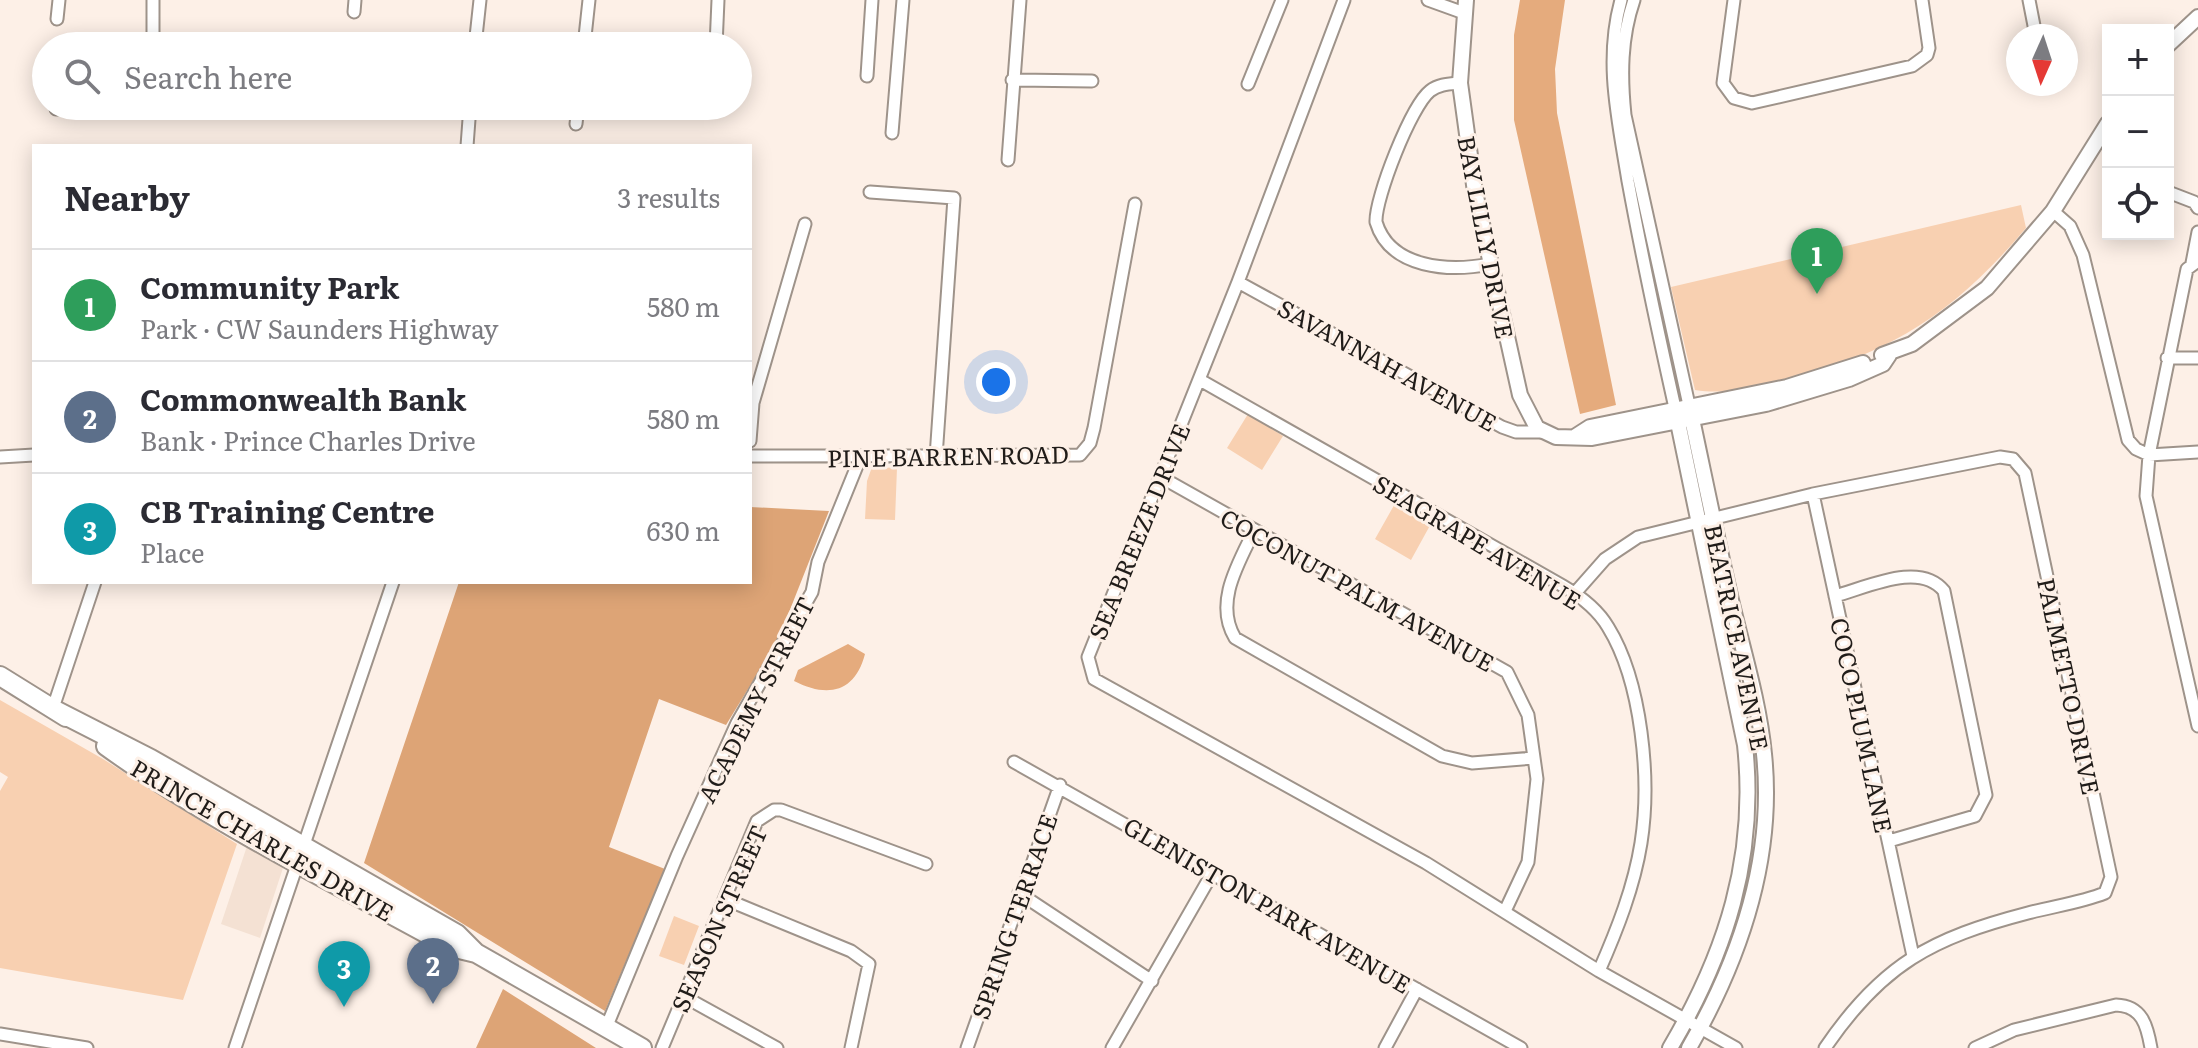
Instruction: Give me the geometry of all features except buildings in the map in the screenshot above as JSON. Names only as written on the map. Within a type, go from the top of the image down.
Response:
[{"type":"highway","name":"PRINCE CHARLES DRIVE","points":[[0,676],[55,709],[151,759],[302,855],[457,934],[476,953],[642,1048]]},
{"type":"main road","name":"BAY LILLY DRIVE","points":[[1465,6],[1460,83],[1470,165],[1520,395],[1529,417],[1543,432]]},
{"type":"main road","points":[[2174,39],[2198,17]]},
{"type":"main road","points":[[1543,432],[1556,437],[1592,438],[1683,414],[1812,392],[1883,364],[1889,355],[1912,344],[1987,288],[2053,211],[2102,133]]},
{"type":"main road","name":"BEATRICE AVENUE","points":[[1670,1048],[1714,964],[1732,917],[1748,830],[1745,745],[1683,414]]},
{"type":"main road","name":"BEATRICE AVENUE","points":[[1689,1048],[1719,995],[1744,932],[1758,874],[1766,811],[1760,726],[1705,520]]},
{"type":"street","points":[[57,19],[59,0]]},
{"type":"street","points":[[153,0],[153,32]]},
{"type":"street","points":[[477,32],[480,0]]},
{"type":"street","points":[[586,32],[589,0]]},
{"type":"street","points":[[717,32],[718,0]]},
{"type":"street","points":[[867,76],[872,0]]},
{"type":"street","points":[[892,133],[903,0]]},
{"type":"street","points":[[1008,160],[1020,0]]},
{"type":"street","points":[[1248,84],[1282,0]]},
{"type":"street","name":"SEA BREEZE DRIVE","points":[[1344,0],[1200,380],[1088,657],[1094,679],[1505,911],[1599,971],[1736,1048]]},
{"type":"street","points":[[1428,0],[1465,6]]},
{"type":"street","points":[[1621,0],[1612,30],[1612,86],[1638,235],[1683,414]]},
{"type":"street","points":[[1634,0],[1627,21],[1621,78],[1625,115],[1683,414]]},
{"type":"street","points":[[1734,0],[1723,83],[1729,94],[1752,103],[1912,66],[1927,55],[1929,48],[1922,0]]},
{"type":"street","points":[[2029,0],[2034,24]]},
{"type":"street","points":[[1012,80],[1092,81]]},
{"type":"street","points":[[1460,83],[1438,86],[1419,104],[1379,201],[1376,222],[1380,234],[1392,247],[1424,264],[1463,269],[1490,264]]},
{"type":"street","points":[[467,144],[469,120]]},
{"type":"street","points":[[576,120],[576,124]]},
{"type":"street","points":[[870,192],[954,198],[936,457]]},
{"type":"street","points":[[2174,194],[2194,202],[2198,208]]},
{"type":"street","name":"PINE BARREN ROAD","points":[[752,456],[1080,455],[1090,443],[1135,204]]},
{"type":"street","points":[[2053,211],[2070,226],[2083,255],[2128,440],[2149,455],[2198,452]]},
{"type":"street","points":[[752,416],[753,403],[805,224]]},
{"type":"street","points":[[2198,232],[2195,262],[2187,269],[2167,358],[2149,455],[2146,496],[2198,726]]},
{"type":"street","name":"SAVANNAH AVENUE","points":[[1238,282],[1502,427],[1516,432],[1543,432]]},
{"type":"street","points":[[2167,358],[2198,358]]},
{"type":"street","name":"SEAGRAPE AVENUE","points":[[1200,380],[1575,593],[1606,623],[1620,653],[1638,716],[1645,778],[1645,813],[1634,875],[1599,971]]},
{"type":"street","points":[[0,457],[32,455]]},
{"type":"street","name":"ACADEMY STREET","points":[[606,1028],[677,856],[737,723],[812,592],[818,562],[861,456]]},
{"type":"street","name":"PALMETTO DRIVE","points":[[1575,593],[1605,559],[1629,541],[1705,520],[1813,494],[2000,457],[2013,459],[2025,473],[2111,877],[2105,893],[2079,903],[1966,930],[1913,956],[1866,997],[1825,1048]]},
{"type":"street","name":"COCONUT PALM AVENUE","points":[[1159,476],[1507,672],[1528,715],[1537,779],[1535,823],[1528,862],[1505,911]]},
{"type":"street","name":"COCO PLUM LANE","points":[[1813,494],[1913,956]]},
{"type":"street","points":[[1254,531],[1235,571],[1226,609],[1227,624],[1235,638],[1442,756],[1472,763],[1534,758]]},
{"type":"street","points":[[1835,596],[1916,575],[1935,580],[1944,591],[1986,795],[1975,816],[1889,841]]},
{"type":"street","points":[[55,709],[94,584]]},
{"type":"street","points":[[235,1048],[392,584]]},
{"type":"street","name":"GLENISTON PARK AVENUE","points":[[1014,762],[1060,785],[1521,1048]]},
{"type":"street","name":"SPRING TERRACE","points":[[967,1048],[1019,893],[1060,785]]},
{"type":"street","name":"SEASON STREET","points":[[662,1048],[757,821],[774,810],[926,864]]},
{"type":"street","points":[[1112,1048],[1213,872]]},
{"type":"street","points":[[1019,893],[1152,981]]},
{"type":"street","points":[[725,899],[851,951],[869,964],[851,1048]]},
{"type":"street","points":[[1385,1048],[1417,989]]},
{"type":"street","points":[[683,996],[777,1048]]},
{"type":"street","points":[[1975,1048],[2014,1030],[2116,1005],[2130,1005],[2140,1014],[2147,1027],[2151,1048]]},
{"type":"street","points":[[0,1034],[87,1048]]},
{"type":"shaded area","points":[[1520,0],[1565,0],[1555,69],[1557,113],[1616,405],[1580,414],[1514,120],[1514,35]]},
{"type":"shaded area","points":[[2021,205],[2026,228],[1974,283],[1920,325],[1858,357],[1786,380],[1730,391],[1695,390],[1671,287]]},
{"type":"shaded area","points":[[1248,414],[1283,436],[1262,470],[1227,448]]},
{"type":"shaded area","points":[[872,467],[897,468],[895,520],[865,519],[867,481]]},
{"type":"shaded area","points":[[1397,500],[1433,520],[1411,560],[1375,539]]},
{"type":"shaded area","points":[[752,507],[829,511],[778,640],[726,725],[659,699],[609,847],[665,869],[605,1011],[364,863],[458,584],[752,584]]},
{"type":"shaded area","points":[[848,644],[865,654],[854,677],[847,684],[828,690],[794,681],[798,670]]},
{"type":"shaded area","points":[[0,700],[103,759],[237,844],[183,1000],[0,968],[0,791],[8,777],[0,772]]},
{"type":"shaded area","points":[[247,846],[283,868],[260,938],[221,924]]},
{"type":"shaded area","points":[[674,916],[699,926],[684,965],[659,956]]},
{"type":"shaded area","points":[[503,989],[596,1048],[476,1048]]},
{"type":"place","name":"Community Park","points":[[1817,294]]},
{"type":"place","name":"Commonwealth Bank","points":[[433,1004]]},
{"type":"place","name":"CB Training Centre","points":[[344,1007]]}]
